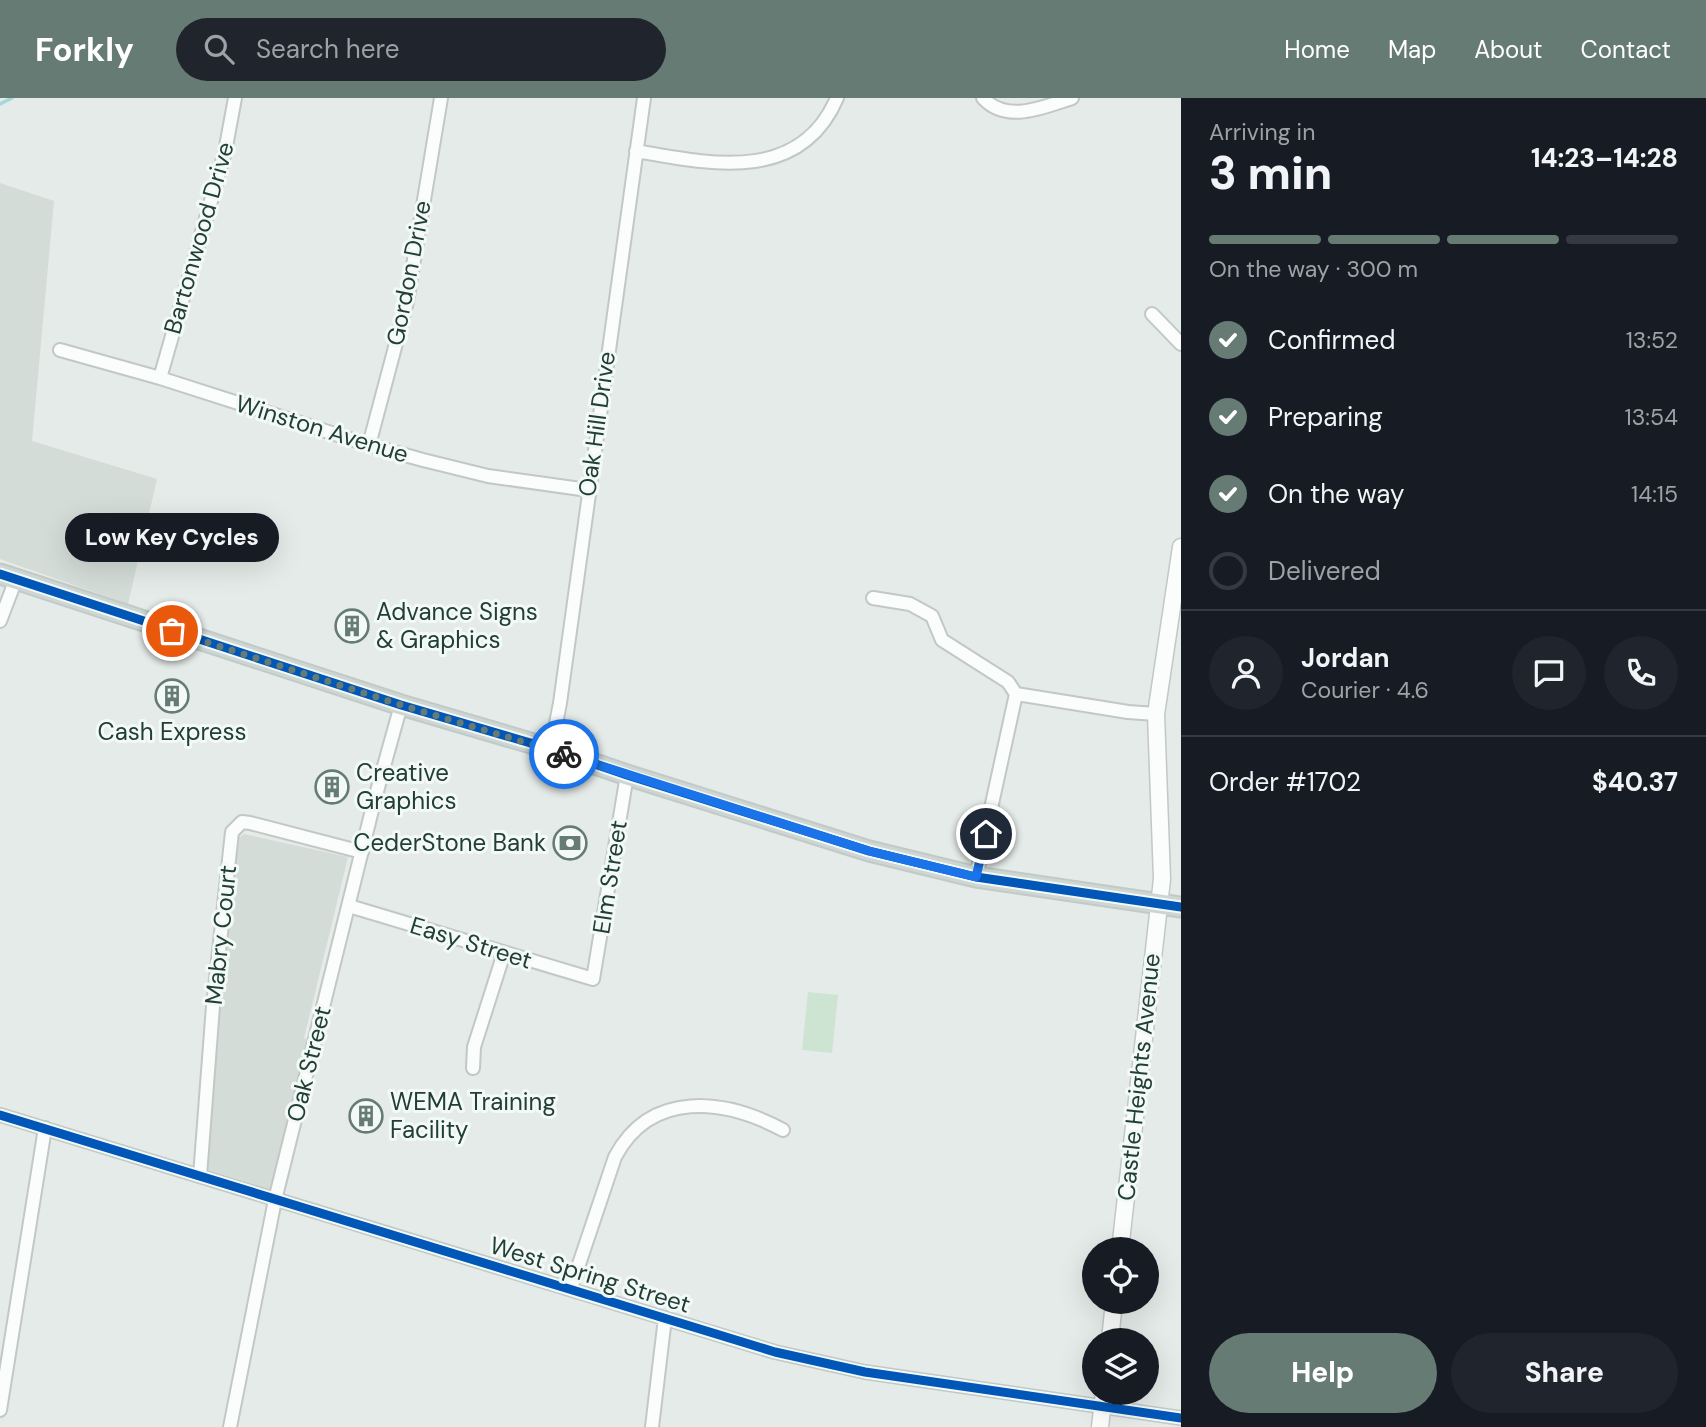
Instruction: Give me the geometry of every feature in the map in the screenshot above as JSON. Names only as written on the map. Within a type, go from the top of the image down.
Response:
[{"type":"main road","points":[[8,577],[401,705],[551,749],[869,851],[976,877],[1181,907]]},
{"type":"street","name":"Bartonwood Drive","points":[[160,378],[225,152],[235,98]]},
{"type":"street","name":"Gordon Drive","points":[[369,445],[407,302],[441,98]]},
{"type":"street","name":"Oak Hill Drive","points":[[551,749],[560,703],[644,98]]},
{"type":"street","points":[[636,151],[730,164],[770,159],[786,153],[823,125],[837,98]]},
{"type":"street","points":[[983,98],[997,109],[1014,113],[1072,98]]},
{"type":"street","points":[[1152,314],[1181,344]]},
{"type":"street","name":"Winston Avenue","points":[[60,351],[160,378],[369,445],[488,476],[588,490]]},
{"type":"street","name":"Castle Heights Avenue","points":[[1121,1237],[1162,879],[1156,714],[1181,547]]},
{"type":"street","points":[[0,621],[8,577]]},
{"type":"street","points":[[873,597],[911,604],[932,616],[942,640],[1008,682],[1016,694],[976,877]]},
{"type":"street","points":[[1016,694],[1156,714]]},
{"type":"street","name":"Oak Street","points":[[230,1427],[275,1200],[401,705]]},
{"type":"street","name":"Elm Street","points":[[593,979],[627,775]]},
{"type":"street","name":"Mabry Court","points":[[201,1176],[213,1006],[232,832],[242,822],[250,822],[362,852]]},
{"type":"street","name":"Easy Street","points":[[349,906],[593,979]]},
{"type":"street","points":[[473,1068],[474,1047],[504,953]]},
{"type":"street","points":[[571,1288],[615,1157],[623,1142],[644,1122],[668,1111],[700,1105],[762,1118],[783,1130]]},
{"type":"street","name":"West Spring Street","points":[[0,1115],[775,1352],[827,1365],[1082,1397]]},
{"type":"street","points":[[0,1410],[45,1128]]},
{"type":"street","points":[[652,1427],[664,1318]]},
{"type":"street","points":[[1100,1427],[1102,1405]]},
{"type":"street","name":"West Spring Street","points":[[1125,1405],[1181,1418]]},
{"type":"shaded area","points":[[0,183],[54,201],[32,441],[157,479],[128,604],[0,559]]},
{"type":"shaded area","points":[[244,834],[348,857],[304,1038],[312,1041],[273,1190],[207,1170],[237,844],[238,838]]},
{"type":"green space","points":[[808,992],[838,995],[832,1053],[802,1050]]},
{"type":"waterway","points":[[0,104],[12,98]]},
{"type":"cycle path","points":[[0,574],[401,705],[551,749],[869,851],[976,877],[1181,907]]},
{"type":"cycle path","points":[[0,1115],[775,1352],[865,1372],[1181,1418]]},
{"type":"way so far","points":[[172,631],[564,754]]},
{"type":"place","name":"Advance Signs & Graphics","points":[[352,626]]},
{"type":"place","name":"Low Key Cycles","points":[[172,631]]},
{"type":"place","name":"Cash Express","points":[[172,696]]},
{"type":"place","name":"Creative Graphics","points":[[332,787]]},
{"type":"place","name":"CederStone Bank","points":[[570,843]]},
{"type":"place","name":"WEMA Training Facility","points":[[366,1116]]},
{"type":"route","points":[[564,754],[869,851],[976,877],[986,834]]}]
